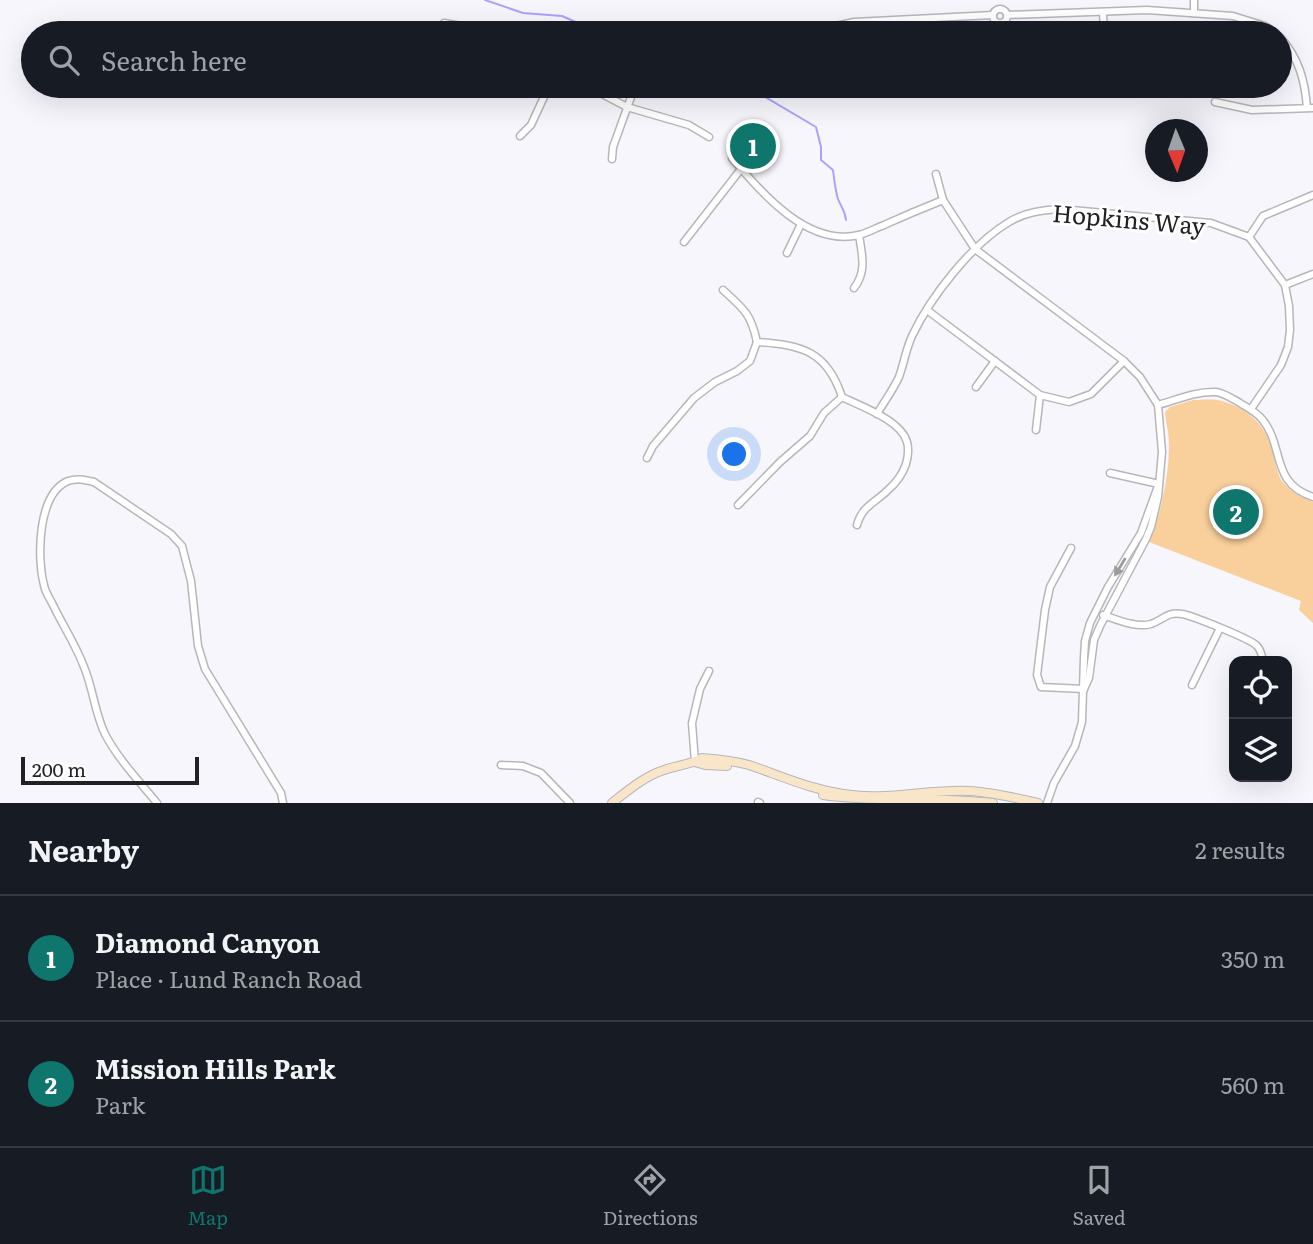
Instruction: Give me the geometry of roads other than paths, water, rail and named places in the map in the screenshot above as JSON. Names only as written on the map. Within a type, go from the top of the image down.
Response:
[{"type":"main road","points":[[612,803],[634,786],[663,770],[702,758],[747,765],[802,785],[854,796],[971,791],[1038,803]]},
{"type":"main road","points":[[695,762],[737,767],[837,799],[993,803]]},
{"type":"street","points":[[999,0],[999,9]]},
{"type":"street","points":[[1194,0],[1194,13]]},
{"type":"street","points":[[993,15],[999,9]]},
{"type":"street","points":[[999,9],[1007,15]]},
{"type":"street","points":[[1007,15],[1147,10],[1250,21]]},
{"type":"street","points":[[1103,12],[1103,21]]},
{"type":"street","points":[[877,21],[993,15]]},
{"type":"street","points":[[993,15],[995,21]]},
{"type":"street","points":[[1005,21],[1007,15]]},
{"type":"street","points":[[1215,102],[1252,110],[1310,108],[1297,62],[1292,55]]},
{"type":"street","points":[[520,136],[531,125],[543,98]]},
{"type":"street","points":[[610,98],[627,107],[689,125],[709,137]]},
{"type":"street","points":[[612,159],[613,147],[630,98]]},
{"type":"street","points":[[732,158],[768,198],[801,224],[820,233],[859,235],[943,200]]},
{"type":"street","points":[[684,242],[741,169]]},
{"type":"street","points":[[936,174],[943,200],[975,249],[1124,360],[1140,377],[1158,405],[1162,452],[1158,496],[1151,527],[1094,640],[1089,678],[1084,690]]},
{"type":"street","points":[[1251,409],[1281,365],[1288,348],[1290,330],[1285,285],[1249,237],[1263,216],[1313,195]]},
{"type":"street","name":"Hopkins Way","points":[[877,414],[898,379],[912,337],[954,271],[975,249],[1009,222],[1043,210],[1061,209],[1212,223],[1249,237]]},
{"type":"street","points":[[787,253],[801,224]]},
{"type":"street","points":[[854,288],[861,280],[863,262],[859,235]]},
{"type":"street","points":[[1285,285],[1313,275]]},
{"type":"street","points":[[647,458],[653,446],[694,398],[750,361],[757,342],[753,322],[745,310],[723,290]]},
{"type":"street","points":[[928,310],[1040,395],[1069,402],[1091,394],[1124,360]]},
{"type":"street","points":[[757,342],[787,344],[818,357],[837,383],[842,397],[895,425],[907,442],[908,456],[904,470],[891,488],[859,515],[857,525]]},
{"type":"street","points":[[976,387],[995,361]]},
{"type":"street","points":[[1158,405],[1198,393],[1218,392],[1251,409],[1263,420],[1272,437],[1286,477],[1294,487],[1313,497]]},
{"type":"street","points":[[1036,430],[1040,395]]},
{"type":"street","points":[[738,505],[810,436],[824,414],[842,397]]},
{"type":"street","points":[[1110,473],[1159,484]]},
{"type":"street","points":[[157,803],[104,733],[85,669],[44,586],[40,551],[43,517],[52,495],[69,481],[79,479],[94,482],[171,534],[182,546],[191,581],[198,646],[205,669],[281,793],[283,803]]},
{"type":"street","points":[[1047,803],[1054,783],[1079,735],[1082,722],[1085,641],[1090,623],[1141,533],[1159,484]]},
{"type":"street","points":[[1071,548],[1050,587],[1037,675],[1041,687],[1084,690]]},
{"type":"street","points":[[1095,612],[1139,626],[1153,624],[1169,614],[1181,614],[1247,638],[1257,646],[1262,656]]},
{"type":"street","points":[[1192,685],[1220,628]]},
{"type":"street","points":[[695,762],[692,723],[700,690],[709,671]]},
{"type":"street","points":[[500,765],[523,766],[541,773],[570,803]]},
{"type":"waterway","points":[[485,0],[523,13],[562,16],[573,21]]},
{"type":"waterway","points":[[767,98],[816,127],[821,160],[833,170],[837,195],[846,220]]},
{"type":"place","name":"Diamond Canyon","points":[[753,146]]},
{"type":"place","name":"Mission Hills Park","points":[[1236,512]]}]
